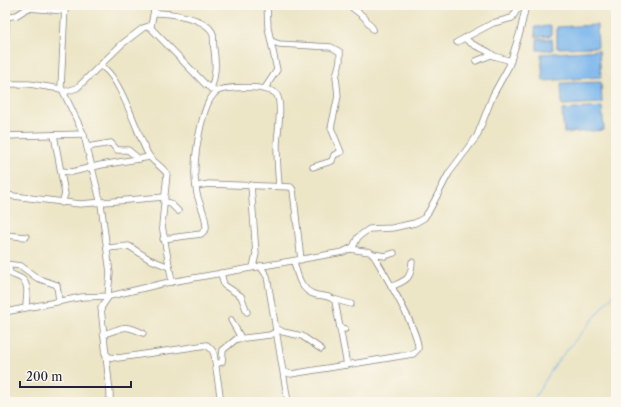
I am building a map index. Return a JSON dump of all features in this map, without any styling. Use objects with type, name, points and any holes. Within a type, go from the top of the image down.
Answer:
[{"type":"main road","points":[[5,42],[6,8]]},
{"type":"street","points":[[155,5],[151,26],[160,39],[213,90],[265,88],[274,91],[279,100],[277,146],[279,186]]},
{"type":"street","points":[[265,88],[277,70],[268,28],[267,5]]},
{"type":"street","points":[[349,5],[364,17],[373,29]]},
{"type":"street","points":[[446,5],[454,5]]},
{"type":"street","points":[[457,42],[491,24],[512,18],[520,5]]},
{"type":"street","points":[[5,312],[26,306],[93,296],[109,296],[172,282],[343,252],[353,247],[361,235],[369,229],[403,226],[415,223],[424,218],[449,173],[474,142],[484,121],[493,96],[511,61],[526,5]]},
{"type":"street","points":[[5,19],[17,15],[28,8],[65,8],[63,90],[87,146],[100,204],[111,280],[109,296],[101,308]]},
{"type":"street","points":[[154,13],[175,14],[190,18],[200,22],[210,29],[213,34],[216,60],[213,90],[201,126],[195,163],[197,194],[206,220],[206,229],[201,234],[163,239]]},
{"type":"street","points":[[5,84],[28,84],[63,90],[77,88],[119,47],[143,28],[151,26]]},
{"type":"street","points":[[465,38],[471,45],[484,48],[494,56],[511,61]]},
{"type":"street","points":[[271,41],[279,44],[332,47],[340,52],[340,61],[336,77],[338,96],[331,128],[341,152],[334,155],[332,160],[313,167]]},
{"type":"street","points":[[476,61],[494,56]]},
{"type":"street","points":[[100,66],[107,70],[115,82],[150,157],[167,174],[164,199],[163,239],[172,282]]},
{"type":"street","points":[[5,136],[83,134]]},
{"type":"street","points":[[54,135],[65,194],[62,203]]},
{"type":"street","points":[[87,146],[111,143],[116,149],[128,150],[139,159]]},
{"type":"street","points":[[61,171],[71,172],[150,157]]},
{"type":"street","points":[[196,186],[209,184],[288,186],[293,189],[301,260]]},
{"type":"street","points":[[251,185],[256,254],[253,267]]},
{"type":"street","points":[[5,195],[62,203],[100,204],[164,199],[178,211]]},
{"type":"street","points":[[5,235],[26,237]]},
{"type":"street","points":[[107,248],[129,246],[148,259],[169,267]]},
{"type":"street","points":[[349,249],[385,256],[394,253]]},
{"type":"street","points":[[284,372],[291,374],[412,354],[418,349],[416,337],[373,254]]},
{"type":"street","points":[[294,261],[300,283],[307,290],[351,304]]},
{"type":"street","points":[[391,287],[412,274],[412,262]]},
{"type":"street","points":[[6,264],[20,266],[37,278],[57,285],[59,301]]},
{"type":"street","points":[[6,264],[12,275],[21,278],[26,284],[26,306]]},
{"type":"street","points":[[260,266],[267,276],[288,402]]},
{"type":"street","points":[[221,273],[224,285],[241,296],[247,312]]},
{"type":"street","points":[[93,296],[101,308],[110,402]]},
{"type":"street","points":[[333,299],[343,329],[346,365]]},
{"type":"street","points":[[216,364],[222,362],[224,350],[241,334],[231,320]]},
{"type":"street","points":[[103,334],[120,327],[128,327],[143,333]]},
{"type":"street","points":[[237,339],[270,335],[276,330]]},
{"type":"street","points":[[276,330],[302,336],[321,349]]},
{"type":"street","points":[[105,353],[109,357],[118,358],[204,345],[212,350],[216,364],[221,402]]},
{"type":"water","points":[[597,25],[598,47],[557,48],[557,27]]},
{"type":"water","points":[[551,26],[551,36],[536,37],[535,27]]},
{"type":"water","points":[[537,39],[552,39],[553,50],[537,50]]},
{"type":"water","points":[[599,50],[601,77],[543,81],[541,54]]},
{"type":"water","points":[[601,82],[602,103],[562,105],[561,83]]},
{"type":"water","points":[[602,107],[604,130],[564,133],[562,110]]},
{"type":"waterway","points":[[532,402],[556,363],[616,292]]}]
